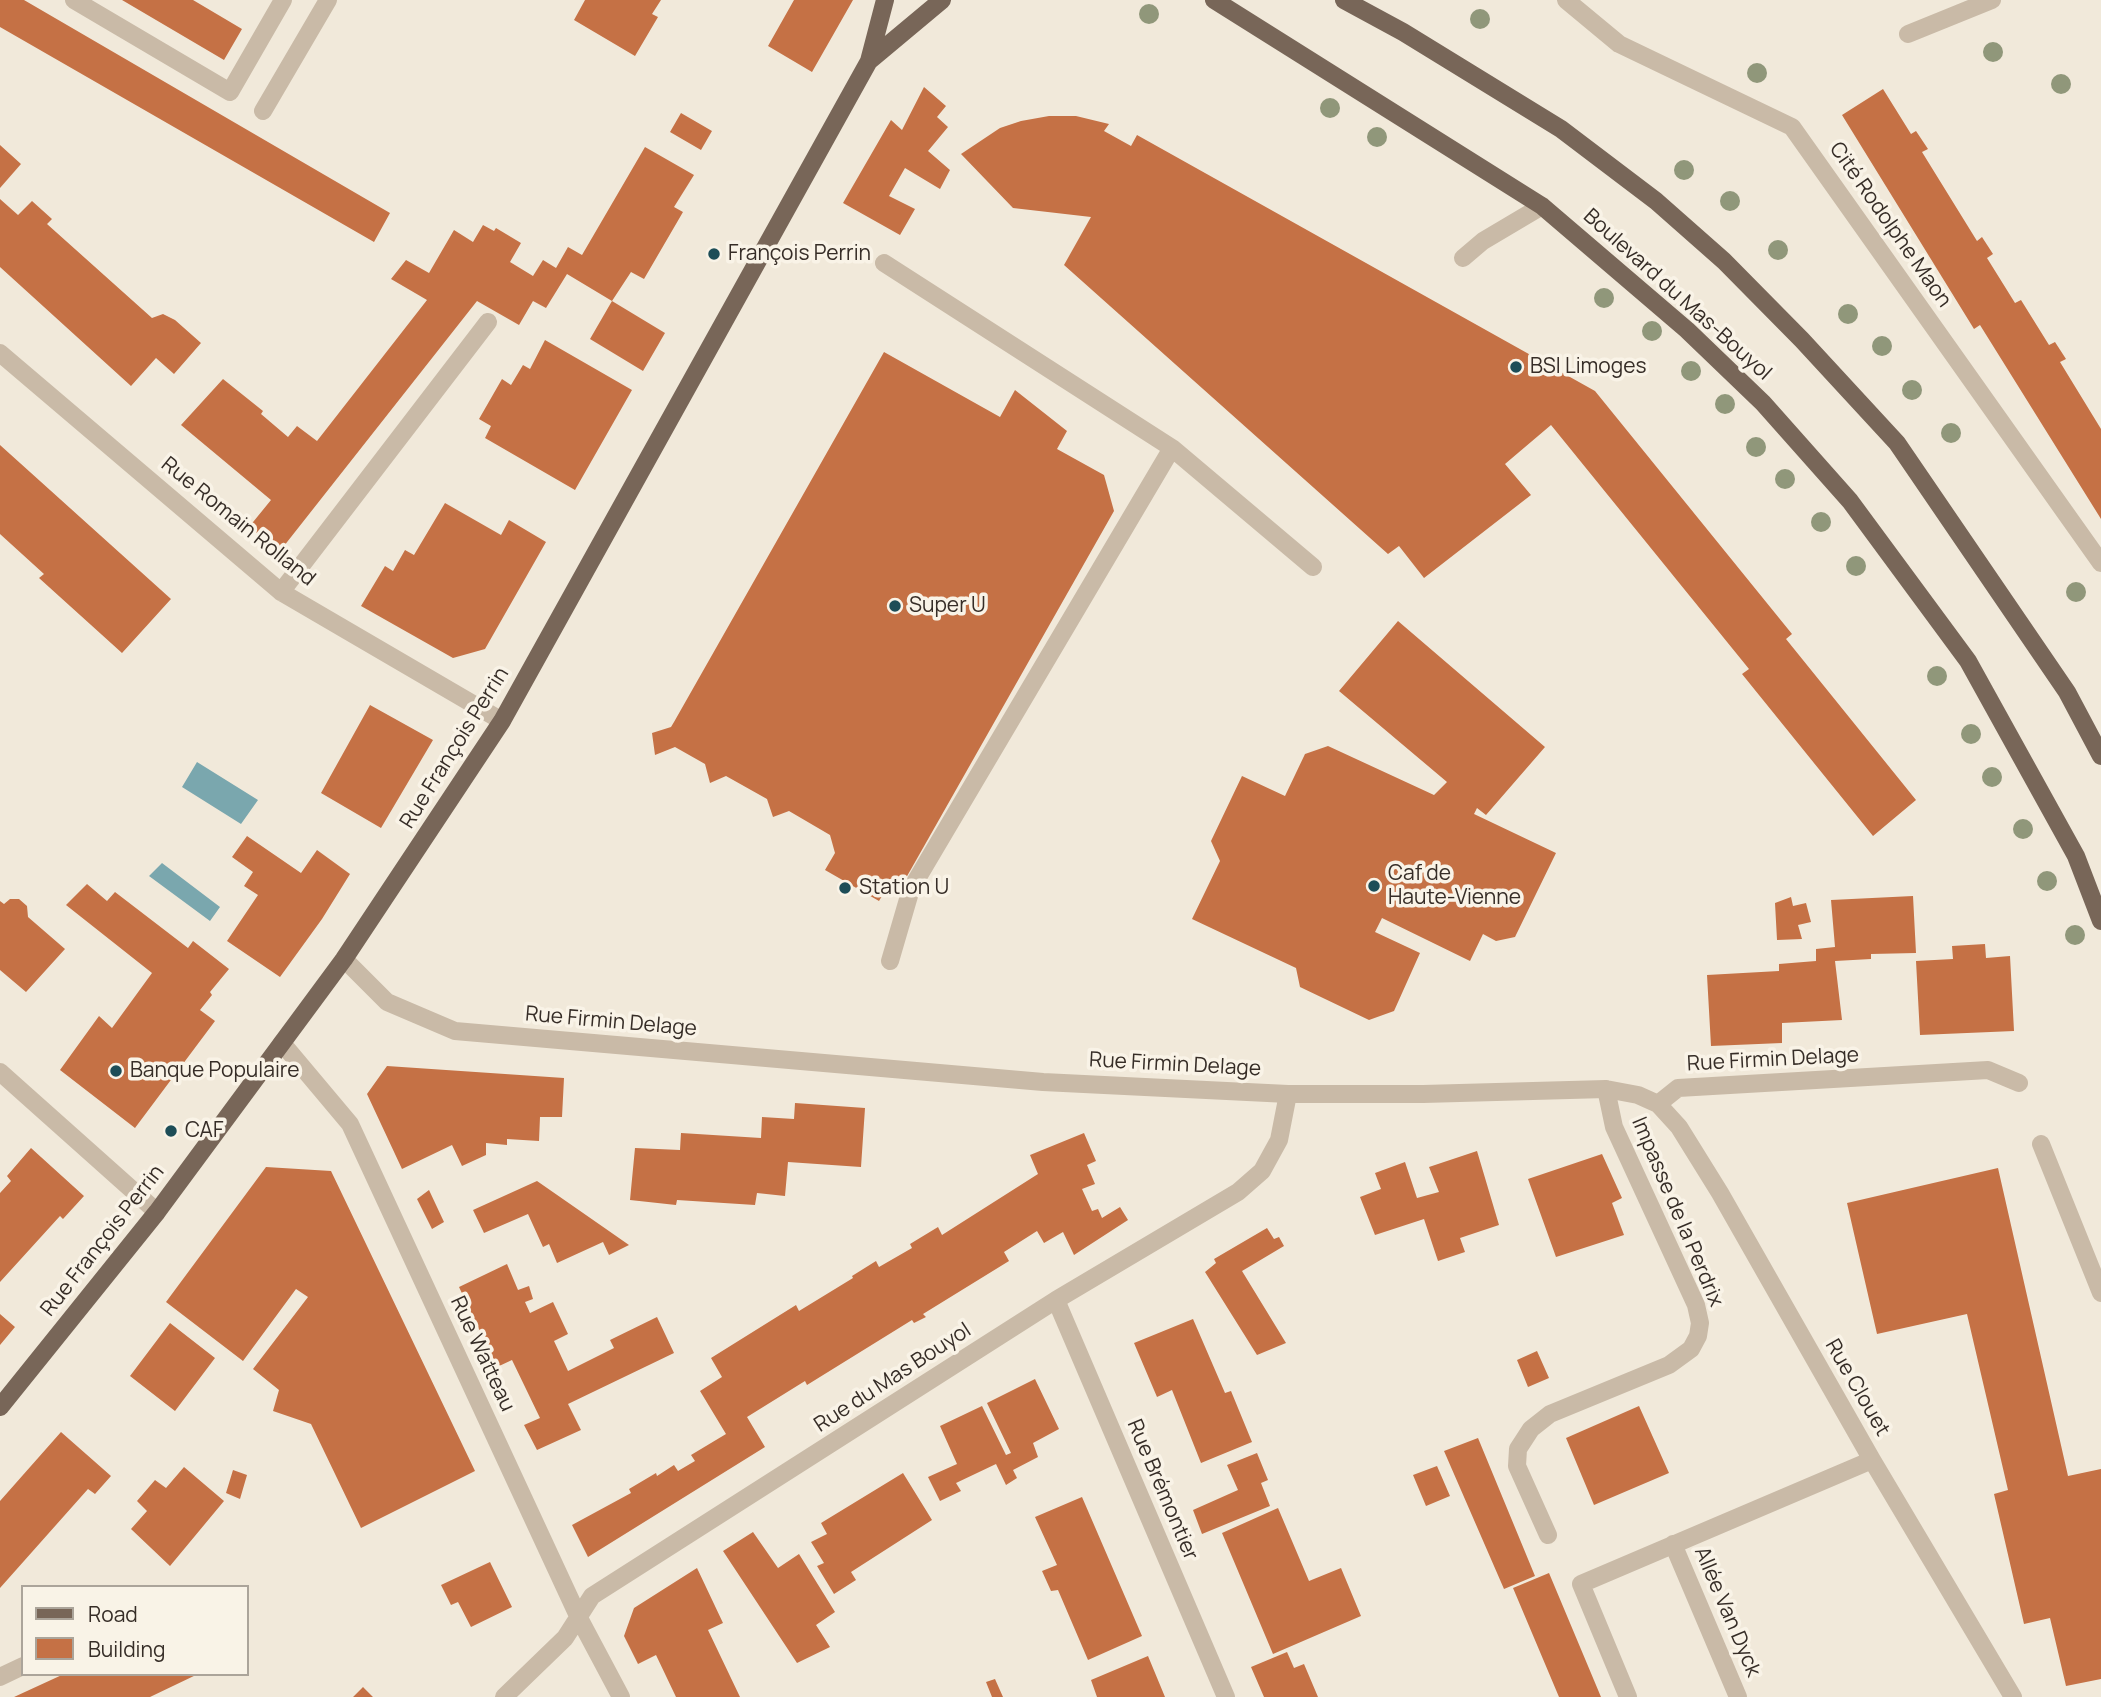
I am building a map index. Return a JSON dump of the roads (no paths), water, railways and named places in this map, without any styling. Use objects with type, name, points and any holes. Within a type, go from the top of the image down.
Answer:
[{"type":"main road","name":"Rue François Perrin","points":[[0,1406],[157,1212],[344,959],[502,721],[869,61],[885,0]]},
{"type":"main road","name":"Rue François Perrin","points":[[869,61],[942,0]]},
{"type":"main road","name":"Boulevard du Mas-Bouyol","points":[[1214,0],[1542,206],[1687,330],[1763,403],[1850,501],[1968,661],[2076,856],[2101,920]]},
{"type":"main road","points":[[1344,0],[1403,32],[1561,129],[1656,201],[1724,261],[1802,340],[1897,443],[2067,692],[2101,756]]},
{"type":"street","points":[[74,0],[230,92],[283,0]]},
{"type":"street","points":[[263,111],[328,0]]},
{"type":"street","name":"Cité Rodolphe Maon","points":[[1566,0],[1619,44],[1792,127],[2101,563]]},
{"type":"street","points":[[1908,34],[1992,0]]},
{"type":"street","points":[[1463,258],[1483,241],[1542,206]]},
{"type":"street","points":[[884,263],[1172,448],[1313,566]]},
{"type":"street","points":[[281,592],[488,322]]},
{"type":"street","name":"Rue Romain Rolland","points":[[0,353],[281,592],[502,721]]},
{"type":"street","points":[[890,961],[911,889],[1172,448]]},
{"type":"street","name":"Rue Firmin Delage","points":[[344,959],[387,1002],[455,1031],[1043,1082],[1289,1094],[1606,1090],[1638,1095],[1658,1104],[1678,1088],[1987,1070],[2019,1083]]},
{"type":"street","name":"Rue Watteau","points":[[282,1043],[350,1124],[579,1618],[621,1697]]},
{"type":"street","points":[[0,1072],[157,1212]]},
{"type":"street","name":"Impasse de la Perdrix","points":[[1548,1535],[1517,1466],[1518,1449],[1531,1429],[1550,1414],[1669,1365],[1691,1349],[1698,1336],[1700,1322],[1696,1306],[1614,1127],[1606,1090]]},
{"type":"street","name":"Rue du Mas Bouyol","points":[[504,1697],[565,1638],[592,1596],[1056,1300],[1238,1192],[1262,1171],[1279,1140],[1289,1094]]},
{"type":"street","name":"Rue Clouet","points":[[1658,1104],[1679,1127],[1720,1193],[1872,1460],[2012,1697]]},
{"type":"street","points":[[2041,1144],[2101,1293]]},
{"type":"street","name":"Rue Brémontier","points":[[1056,1300],[1226,1697]]},
{"type":"street","points":[[1628,1697],[1581,1584],[1872,1460]]},
{"type":"street","name":"Allée Van Dyck","points":[[1673,1544],[1738,1697]]},
{"type":"street","points":[[0,1677],[21,1668]]},
{"type":"water","points":[[197,762],[258,800],[241,824],[182,787]]},
{"type":"water","points":[[162,863],[220,907],[210,921],[149,876]]},
{"type":"place","name":"François Perrin","points":[[714,254]]},
{"type":"place","name":"BSI Limoges","points":[[1516,367]]},
{"type":"place","name":"Super U","points":[[895,606]]},
{"type":"place","name":"Caf de Haute-Vienne","points":[[1374,886]]},
{"type":"place","name":"Station U","points":[[845,888]]},
{"type":"place","name":"Banque Populaire","points":[[116,1071]]},
{"type":"place","name":"CAF","points":[[171,1131]]}]
